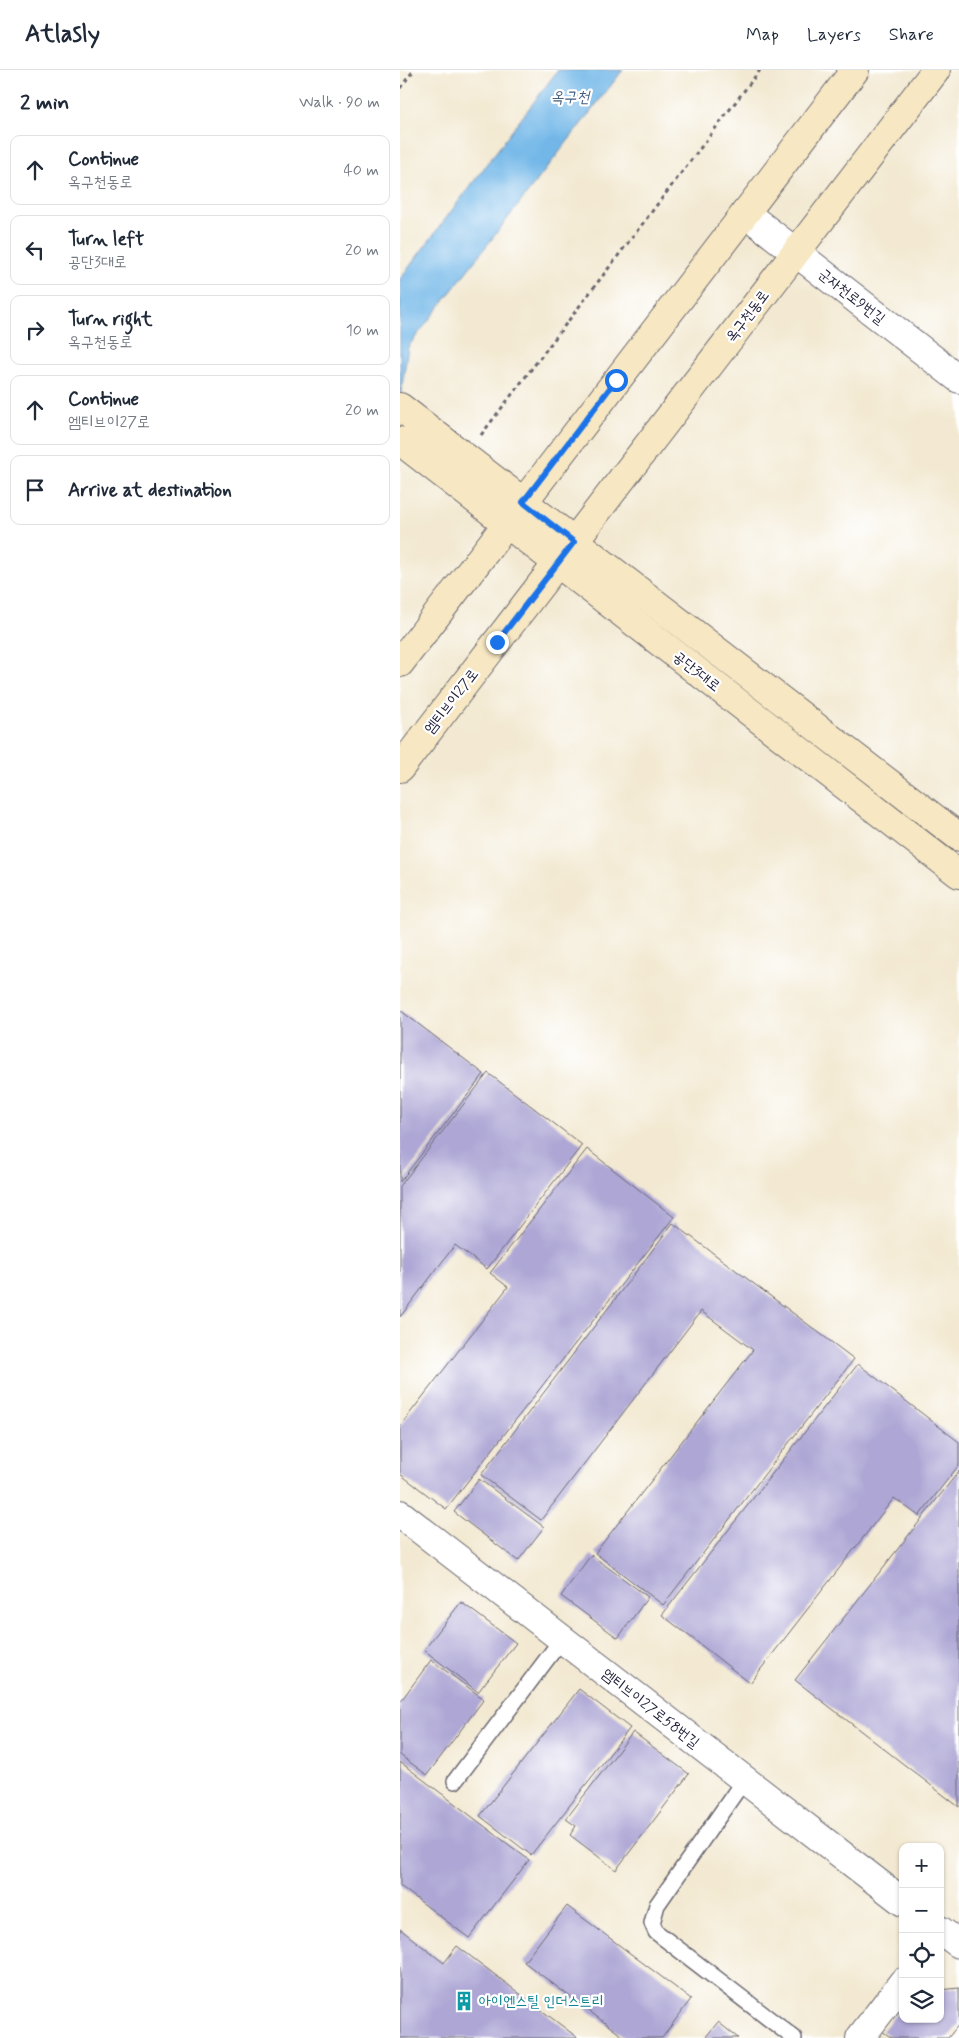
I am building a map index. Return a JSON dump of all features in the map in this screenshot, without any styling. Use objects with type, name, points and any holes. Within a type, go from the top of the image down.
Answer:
[{"type":"main road","points":[[400,663],[855,70]]},
{"type":"main road","name":"옥구천동로","points":[[558,563],[936,70]]},
{"type":"main road","points":[[400,407],[443,457]]},
{"type":"main road","points":[[400,441],[443,457]]},
{"type":"main road","name":"공단3대로","points":[[443,457],[515,513],[558,563],[959,874]]},
{"type":"main road","name":"공단3대로","points":[[515,513],[574,542],[959,837]]},
{"type":"main road","name":"엠티브이27로","points":[[400,768],[558,563]]},
{"type":"street","name":"군자천로9번길","points":[[745,213],[959,379]]},
{"type":"street","name":"엠티브이27로58번길","points":[[400,1514],[899,1899]]},
{"type":"street","points":[[860,2038],[899,1987]]},
{"type":"lane","points":[[455,1781],[562,1639]]},
{"type":"lane","points":[[744,1780],[657,1905],[652,1923],[656,1932],[794,2038]]},
{"type":"path","points":[[400,88],[414,70]]},
{"type":"path","points":[[482,435],[760,70]]},
{"type":"water","name":"옥구천","points":[[558,70],[623,70],[408,347],[400,400],[400,279]]},
{"type":"building","points":[[400,1010],[484,1074],[400,1182]]},
{"type":"building","points":[[488,1073],[582,1145],[487,1269],[455,1245],[400,1317],[400,1186]]},
{"type":"building","points":[[587,1149],[674,1217],[446,1509],[400,1474],[400,1426],[508,1287],[490,1273]]},
{"type":"building","points":[[673,1223],[854,1359],[663,1605],[595,1553],[753,1350],[701,1311],[541,1520],[481,1475]]},
{"type":"building","points":[[858,1364],[959,1442],[959,1465],[919,1516],[894,1498],[750,1683],[662,1615]]},
{"type":"building","points":[[959,1471],[959,1807],[795,1680]]},
{"type":"building","points":[[479,1479],[544,1527],[518,1561],[454,1512]]},
{"type":"building","points":[[591,1555],[648,1597],[618,1638],[561,1596]]},
{"type":"building","points":[[461,1602],[516,1643],[478,1692],[424,1650]]},
{"type":"building","points":[[431,1660],[484,1699],[427,1775],[400,1755],[400,1702]]},
{"type":"building","points":[[579,1689],[630,1728],[531,1855],[480,1816]]},
{"type":"building","points":[[633,1732],[689,1774],[616,1870],[570,1835],[576,1826],[566,1819]]},
{"type":"building","points":[[400,1762],[529,1860],[469,1938],[400,1886]]},
{"type":"building","points":[[567,1906],[691,1999],[662,2038],[625,2038],[524,1962]]},
{"type":"building","name":"아이엔스틸 인더스트리","points":[[400,1929],[444,1963],[457,1946],[578,2038],[400,2038]]},
{"type":"building","points":[[959,1988],[959,2024],[948,2038],[892,2038],[882,2031],[899,2010],[899,2023],[944,2023],[944,1990]]},
{"type":"building","points":[[718,2022],[738,2038],[705,2038]]},
{"type":"place","name":"아이엔스틸 인더스트리","points":[[464,2001]]},
{"type":"route","points":[[497,642],[574,542],[523,502],[616,380]]}]
